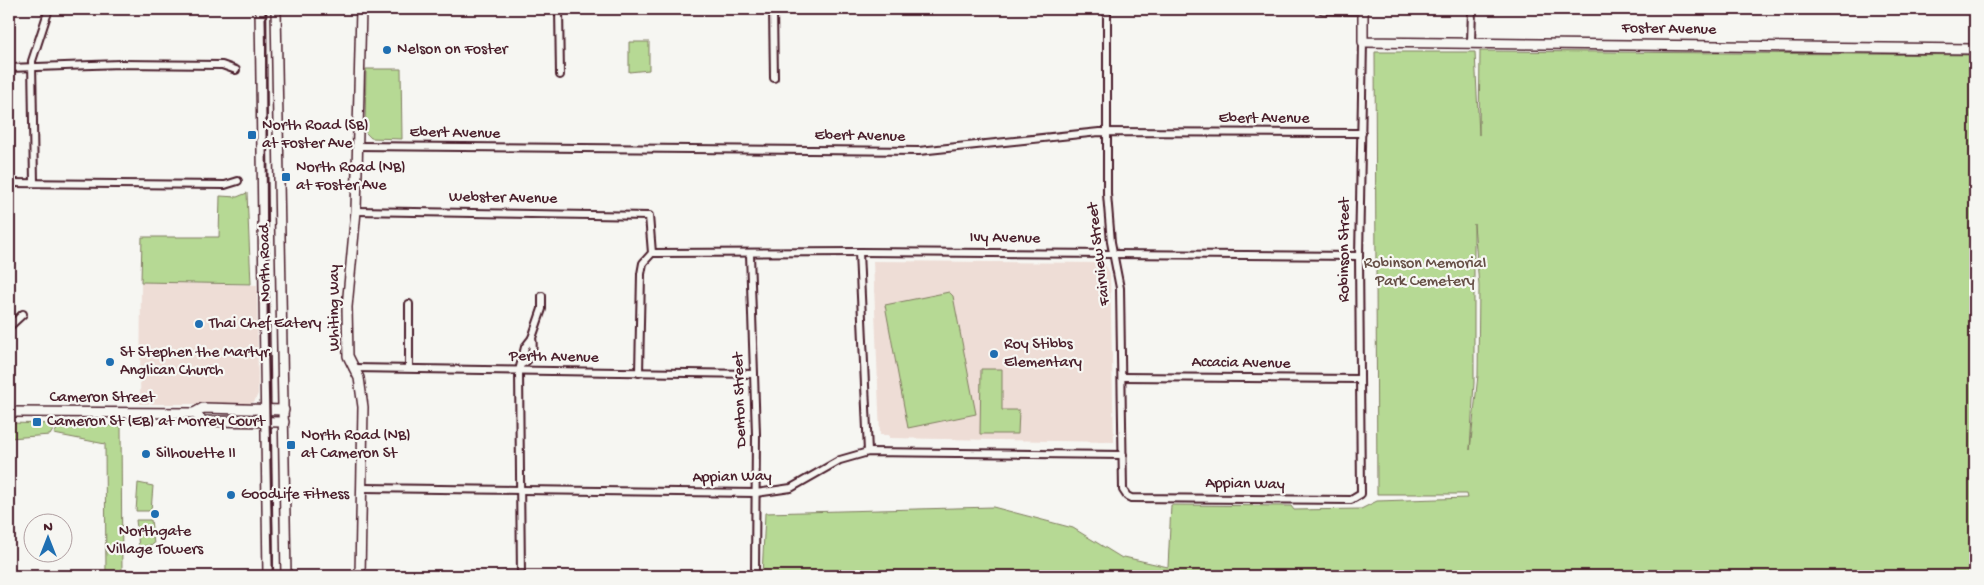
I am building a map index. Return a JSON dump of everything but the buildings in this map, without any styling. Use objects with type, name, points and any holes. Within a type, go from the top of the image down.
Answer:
[{"type":"street","points":[[34,183],[33,56],[49,9]]},
{"type":"street","name":"North Road","points":[[260,9],[268,576]]},
{"type":"street","name":"North Road","points":[[276,9],[286,576]]},
{"type":"street","name":"Whiting Way","points":[[360,576],[363,406],[359,378],[348,356],[348,307],[356,211],[361,9]]},
{"type":"street","points":[[559,9],[560,75]]},
{"type":"street","points":[[773,9],[774,78]]},
{"type":"street","name":"Fairview Street","points":[[1107,9],[1107,206],[1120,288],[1125,495]]},
{"type":"street","points":[[1323,9],[1363,9]]},
{"type":"street","name":"Robinson Street","points":[[1361,491],[1359,256],[1363,9]]},
{"type":"street","points":[[1471,43],[1472,9]]},
{"type":"street","name":"Foster Avenue","points":[[1362,42],[1975,49]]},
{"type":"street","points":[[9,68],[120,64],[222,65],[236,70]]},
{"type":"street","name":"Ebert Avenue","points":[[357,146],[919,151],[1106,132],[1362,134]]},
{"type":"street","points":[[9,183],[225,185],[238,181]]},
{"type":"street","name":"Webster Avenue","points":[[356,211],[649,216],[652,254]]},
{"type":"street","points":[[859,252],[868,452]]},
{"type":"street","name":"Ivy Avenue","points":[[652,254],[859,252],[1359,256]]},
{"type":"street","points":[[640,373],[641,274],[643,263],[652,254]]},
{"type":"street","name":"Denton Street","points":[[750,254],[756,493],[755,576]]},
{"type":"street","points":[[521,576],[519,372],[522,364],[529,360],[531,355],[532,338],[542,309],[542,296]]},
{"type":"street","points":[[409,304],[409,367]]},
{"type":"street","points":[[9,327],[23,314]]},
{"type":"street","name":"Perth Avenue","points":[[354,368],[409,367],[519,372],[754,374]]},
{"type":"street","name":"Accacia Avenue","points":[[1122,377],[1360,379]]},
{"type":"street","name":"Cameron Street","points":[[9,412],[194,413],[203,408],[284,410]]},
{"type":"street","name":"Cameron Street","points":[[194,413],[203,421],[284,422]]},
{"type":"street","name":"Appian Way","points":[[363,488],[756,493],[791,488],[840,460],[868,452],[1123,456]]},
{"type":"street","name":"Appian Way","points":[[1125,495],[1131,498],[1351,500],[1359,496],[1361,491]]},
{"type":"shaded area","name":"Roy Stibbs Elementary","points":[[873,261],[1104,263],[1110,273],[1114,442],[889,438],[889,435],[880,435]]},
{"type":"shaded area","points":[[141,282],[257,285],[258,394],[254,402],[248,404],[140,404]]},
{"type":"green space","points":[[629,42],[649,42],[649,70],[629,72]]},
{"type":"green space","name":"Robinson Memorial Park Cemetery","points":[[1480,51],[1975,55],[1975,576],[762,576],[765,513],[993,507],[1073,528],[1122,558],[1168,567],[1171,505],[1291,506],[1294,510],[1361,509],[1377,501],[1468,498],[1467,494],[1377,494],[1375,52],[1475,52],[1479,135]],"holes":[[[1474,224],[1479,286],[1478,375],[1470,450],[1474,383]]]},
{"type":"green space","points":[[366,69],[401,69],[402,139],[371,138],[365,132]]},
{"type":"green space","points":[[247,193],[251,284],[141,282],[142,237],[219,237],[220,196],[237,197]]},
{"type":"green space","points":[[949,292],[953,296],[976,414],[908,428],[885,305]]},
{"type":"green space","points":[[981,369],[1002,369],[1002,410],[1019,410],[1018,434],[980,434]]},
{"type":"green space","points":[[9,423],[57,424],[50,435],[10,438]]},
{"type":"green space","points":[[60,424],[121,426],[122,576],[106,576],[105,444],[54,434]]},
{"type":"green space","points":[[138,483],[153,486],[151,511],[136,511]]},
{"type":"green space","points":[[136,520],[151,520],[154,544],[139,547]]},
{"type":"railway","points":[[266,9],[268,334],[273,576]]},
{"type":"place","name":"Nelson on Foster","points":[[387,50]]},
{"type":"place","name":"North Road (SB) at Foster Ave","points":[[252,135]]},
{"type":"place","name":"North Road (NB) at Foster Ave","points":[[286,177]]},
{"type":"place","name":"Thai Chef Eatery","points":[[199,324]]},
{"type":"place","name":"Roy Stibbs Elementary","points":[[994,354]]},
{"type":"place","name":"St Stephen the Martyr Anglican Church","points":[[110,362]]},
{"type":"place","name":"Cameron St (EB) at Morrey Court","points":[[37,422]]},
{"type":"place","name":"North Road (NB) at Cameron St","points":[[291,445]]},
{"type":"place","name":"Silhouette II","points":[[146,454]]},
{"type":"place","name":"GoodLife Fitness","points":[[231,495]]},
{"type":"place","name":"Northgate Village Towers","points":[[155,514]]}]
